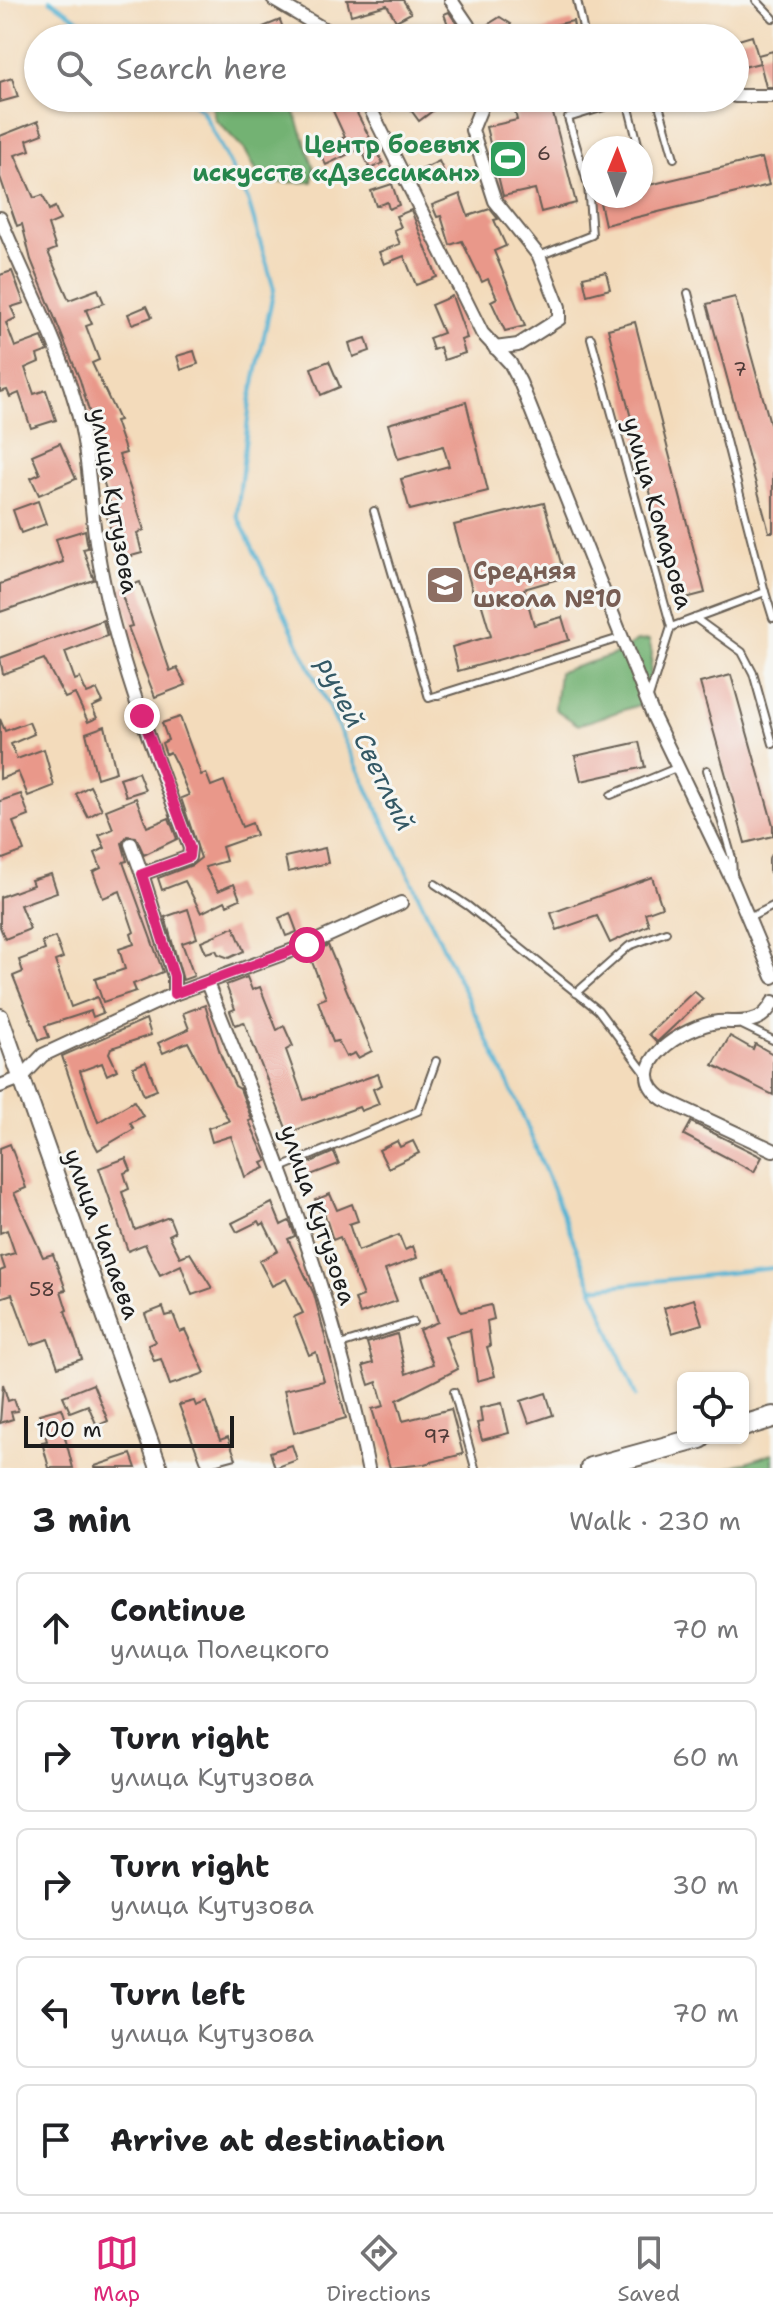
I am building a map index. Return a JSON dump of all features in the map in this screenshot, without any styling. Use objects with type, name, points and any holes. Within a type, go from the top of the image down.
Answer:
[{"type":"main road","points":[[749,1424],[773,1417]]},
{"type":"main road","points":[[591,1468],[678,1444]]},
{"type":"street","points":[[274,0],[315,24]]},
{"type":"street","points":[[451,0],[467,24]]},
{"type":"street","points":[[749,96],[773,96]]},
{"type":"street","points":[[372,112],[482,333],[510,363],[520,382],[676,768],[733,882],[773,977]]},
{"type":"street","points":[[479,112],[472,130],[495,201],[539,256],[559,307],[559,319],[518,345],[495,348]]},
{"type":"street","name":"улица Кутузова","points":[[0,218],[73,397],[87,463],[97,548],[106,589],[142,716],[190,848],[189,857],[142,874]]},
{"type":"street","points":[[131,844],[174,976],[174,994]]},
{"type":"street","points":[[0,1086],[21,1078],[43,1055],[174,994],[307,945],[401,903]]},
{"type":"street","name":"улица Кутузова","points":[[207,983],[281,1168],[340,1345],[368,1468]]},
{"type":"street","points":[[773,1002],[763,1015],[739,1023],[717,1022],[695,1030],[664,1048],[651,1061],[646,1074],[650,1090],[663,1099],[773,1150]]},
{"type":"street","name":"улица Чапаева","points":[[0,1017],[159,1468]]},
{"type":"lane","points":[[577,0],[582,24]]},
{"type":"lane","points":[[756,0],[773,18]]},
{"type":"lane","points":[[539,256],[592,235],[588,185],[568,118],[587,112]]},
{"type":"lane","points":[[630,112],[636,136]]},
{"type":"lane","points":[[661,112],[674,158]]},
{"type":"lane","points":[[688,293],[773,618]]},
{"type":"lane","name":"улица Комарова","points":[[591,338],[671,627],[765,592]]},
{"type":"lane","points":[[374,511],[429,698],[623,637]]},
{"type":"lane","points":[[695,618],[742,652],[753,673],[773,744]]},
{"type":"lane","points":[[648,702],[653,677],[671,627]]},
{"type":"lane","points":[[611,795],[676,768]]},
{"type":"lane","points":[[707,770],[732,858],[733,882]]},
{"type":"lane","points":[[773,859],[773,870]]},
{"type":"lane","points":[[435,884],[468,906],[598,1010],[646,1074]]},
{"type":"lane","points":[[749,918],[773,906]]},
{"type":"lane","points":[[576,993],[629,946],[666,932]]},
{"type":"lane","points":[[739,1023],[773,1040]]},
{"type":"lane","points":[[281,1168],[418,1111],[436,1061]]},
{"type":"lane","points":[[340,1345],[413,1322]]},
{"type":"lane","points":[[454,1392],[475,1468]]},
{"type":"green space","points":[[213,112],[295,112],[314,168],[312,182],[263,183],[245,150],[215,119]]},
{"type":"green space","points":[[649,640],[652,653],[648,702],[578,725],[555,709],[559,672],[616,654],[637,641]]},
{"type":"green space","points":[[773,1453],[773,1468],[728,1468]]},
{"type":"building","points":[[347,0],[403,0],[411,13],[396,21],[387,5],[351,15]]},
{"type":"building","points":[[449,12],[457,24],[448,24],[444,14]]},
{"type":"building","points":[[500,17],[511,24],[489,24]]},
{"type":"building","points":[[752,36],[760,63],[749,66],[749,37]]},
{"type":"building","points":[[773,51],[773,87],[766,87],[758,55]]},
{"type":"building","points":[[12,78],[18,97],[0,102],[0,82]]},
{"type":"building","points":[[333,112],[356,112],[383,163],[370,169],[361,148],[326,165],[318,150],[345,137]]},
{"type":"building","points":[[412,112],[431,112],[419,121]]},
{"type":"building","points":[[515,112],[553,112],[576,203],[541,212],[535,189],[503,196],[486,127],[517,120]]},
{"type":"building","points":[[38,121],[43,134],[27,140],[30,150],[15,155],[34,198],[43,195],[49,210],[55,207],[60,220],[48,225],[56,249],[48,252],[69,300],[98,289],[104,303],[86,310],[92,324],[86,326],[99,360],[92,363],[119,420],[115,421],[126,453],[119,455],[144,530],[137,533],[142,553],[120,559],[105,511],[112,508],[98,465],[104,463],[80,380],[31,260],[22,224],[17,226],[0,177],[0,136]]},
{"type":"building","points":[[762,158],[769,185],[605,225],[601,208],[653,208],[653,184]]},
{"type":"building","points":[[439,161],[444,172],[428,179],[423,169]]},
{"type":"building","points":[[392,184],[399,205],[389,209],[387,202],[376,206],[371,191]]},
{"type":"building","points":[[460,194],[468,216],[490,209],[498,219],[494,220],[506,246],[494,251],[525,326],[505,331],[491,301],[497,298],[488,279],[482,282],[462,241],[450,245],[441,216],[437,217],[432,205]]},
{"type":"building","points":[[411,210],[437,277],[416,285],[404,256],[384,264],[379,252],[400,244],[394,230],[401,227],[396,216]]},
{"type":"building","points":[[12,271],[24,303],[11,307],[16,318],[6,323],[15,347],[42,337],[48,351],[37,355],[39,362],[25,368],[34,394],[46,390],[56,420],[31,428],[19,393],[10,397],[7,390],[0,392],[0,275]]},
{"type":"building","points":[[606,272],[610,289],[587,295],[583,277]]},
{"type":"building","points":[[452,296],[467,338],[461,340],[465,353],[444,360],[440,347],[433,350],[429,338],[443,333],[431,305]]},
{"type":"building","points":[[735,297],[773,434],[773,532],[769,532],[707,304]]},
{"type":"building","points":[[147,306],[152,317],[132,324],[128,314]]},
{"type":"building","points":[[635,322],[705,593],[678,600],[608,329]]},
{"type":"building","points":[[366,338],[370,351],[353,357],[349,343]]},
{"type":"building","points":[[194,351],[198,364],[181,370],[177,356]]},
{"type":"building","points":[[329,361],[340,387],[321,395],[311,368]]},
{"type":"building","points":[[466,402],[488,491],[410,510],[401,479],[449,466],[443,446],[398,459],[388,424]]},
{"type":"building","points":[[60,443],[76,479],[39,495],[31,478],[40,474],[32,455]]},
{"type":"building","points":[[38,501],[46,524],[21,533],[13,510]]},
{"type":"building","points":[[544,503],[565,577],[524,589],[534,625],[562,617],[569,640],[458,671],[452,647],[491,636],[480,599],[475,600],[454,525]]},
{"type":"building","points":[[85,530],[88,548],[83,549],[94,580],[0,612],[0,584],[63,562],[56,539]]},
{"type":"building","points":[[140,582],[170,671],[177,668],[186,685],[155,697],[128,627],[132,626],[120,589]]},
{"type":"building","points":[[103,620],[107,636],[65,652],[75,680],[80,678],[87,694],[97,690],[103,702],[92,707],[97,718],[88,722],[75,694],[65,698],[44,659],[3,674],[0,658]]},
{"type":"building","points":[[731,675],[773,825],[773,836],[745,843],[700,683]]},
{"type":"building","points":[[180,717],[201,775],[206,773],[211,786],[224,781],[242,827],[252,823],[256,835],[222,847],[226,861],[205,867],[218,891],[234,884],[240,899],[227,905],[225,901],[201,913],[185,881],[162,890],[158,878],[192,865],[201,858],[181,798],[189,795],[170,752],[166,754],[162,743],[168,740],[162,723]]},
{"type":"building","points":[[0,719],[5,731],[29,722],[34,734],[11,744],[17,759],[44,749],[54,786],[28,796],[18,772],[0,779]]},
{"type":"building","points":[[105,726],[116,772],[97,778],[86,733]]},
{"type":"building","points":[[639,742],[645,767],[581,781],[575,756]]},
{"type":"building","points":[[138,772],[145,790],[126,796],[120,778]]},
{"type":"building","points":[[90,786],[102,809],[88,817],[76,794]]},
{"type":"building","points":[[21,794],[29,816],[13,822],[24,851],[0,860],[0,801]]},
{"type":"building","points":[[136,798],[147,827],[169,818],[177,839],[144,855],[136,837],[127,836],[122,843],[127,861],[123,862],[163,972],[133,984],[136,991],[103,1002],[95,979],[125,969],[119,949],[134,944],[131,934],[134,932],[120,891],[103,898],[93,872],[101,868],[95,853],[105,848],[99,835],[113,829],[106,810]]},
{"type":"building","points":[[325,848],[328,863],[288,872],[285,857]]},
{"type":"building","points":[[51,874],[57,892],[20,905],[30,929],[5,939],[0,927],[0,897],[33,885],[31,880]]},
{"type":"building","points":[[652,877],[662,907],[645,913],[649,925],[610,943],[597,916],[557,930],[551,913]]},
{"type":"building","points":[[188,909],[197,938],[182,943],[194,976],[183,980],[165,917]]},
{"type":"building","points":[[290,913],[297,932],[286,936],[279,918]]},
{"type":"building","points":[[234,927],[244,951],[229,958],[216,950],[206,953],[201,941]]},
{"type":"building","points":[[55,937],[63,958],[55,961],[71,1007],[97,997],[103,1013],[93,1017],[91,1011],[45,1026],[49,1037],[39,1040],[13,976],[23,972],[19,960],[45,950],[42,942]]},
{"type":"building","points":[[328,945],[372,1051],[358,1058],[355,1053],[346,1057],[338,1041],[333,1042],[318,1001],[326,998],[309,954]]},
{"type":"building","points":[[247,977],[252,990],[260,987],[277,1030],[284,1026],[293,1046],[286,1050],[304,1100],[378,1074],[382,1085],[373,1089],[379,1104],[361,1111],[359,1107],[288,1133],[244,1022],[235,1025],[230,1011],[235,1009],[226,985]]},
{"type":"building","points":[[694,991],[703,999],[657,1042],[649,1034]]},
{"type":"building","points":[[205,1005],[221,1056],[235,1086],[240,1089],[252,1120],[249,1121],[267,1161],[262,1163],[265,1168],[245,1177],[231,1136],[212,1142],[208,1128],[229,1121],[188,1042],[163,1053],[158,1043],[189,1029],[183,1013]]},
{"type":"building","points":[[146,1019],[151,1035],[111,1048],[109,1053],[117,1070],[107,1075],[102,1063],[80,1071],[98,1122],[134,1101],[143,1116],[130,1123],[134,1129],[98,1150],[87,1130],[62,1056]]},
{"type":"building","points":[[730,1036],[753,1049],[755,1044],[773,1054],[773,1095],[713,1065]]},
{"type":"building","points":[[146,1062],[157,1090],[144,1095],[133,1067]]},
{"type":"building","points":[[691,1122],[762,1157],[754,1172],[684,1135]]},
{"type":"building","points":[[397,1141],[400,1147],[413,1141],[419,1153],[388,1168],[379,1150]]},
{"type":"building","points":[[10,1144],[26,1188],[14,1193],[43,1257],[53,1254],[66,1290],[61,1291],[65,1311],[82,1359],[58,1367],[48,1339],[31,1345],[12,1294],[0,1298],[0,1271],[5,1269],[1,1257],[15,1253],[7,1230],[0,1233],[0,1148]]},
{"type":"building","points":[[334,1152],[339,1164],[308,1176],[304,1165]]},
{"type":"building","points":[[126,1158],[131,1170],[124,1173],[129,1189],[122,1192],[135,1230],[169,1217],[175,1232],[169,1235],[180,1257],[190,1253],[212,1288],[192,1295],[181,1265],[160,1275],[145,1244],[128,1251],[99,1168]]},
{"type":"building","points":[[330,1194],[337,1210],[352,1204],[358,1221],[349,1224],[358,1251],[399,1235],[405,1250],[413,1246],[417,1258],[385,1270],[397,1301],[360,1314],[355,1299],[363,1296],[340,1237],[333,1240],[324,1212],[321,1214],[315,1200]]},
{"type":"building","points":[[272,1203],[281,1225],[289,1221],[295,1236],[288,1239],[314,1294],[346,1418],[294,1433],[284,1390],[324,1381],[316,1352],[309,1355],[294,1317],[303,1313],[286,1279],[272,1286],[259,1261],[278,1251],[264,1223],[261,1225],[259,1221],[237,1232],[232,1223]]},
{"type":"building","points":[[445,1268],[461,1312],[491,1305],[494,1319],[487,1321],[490,1346],[487,1347],[495,1376],[477,1381],[470,1330],[445,1336],[458,1369],[397,1400],[403,1421],[451,1409],[463,1454],[424,1464],[390,1468],[372,1409],[384,1406],[377,1382],[369,1385],[363,1366],[373,1363],[367,1343],[397,1334],[406,1374],[433,1364],[419,1330],[438,1322],[422,1276]]},
{"type":"building","points":[[694,1299],[702,1324],[672,1333],[664,1308]]},
{"type":"building","points":[[163,1307],[166,1316],[173,1314],[180,1332],[185,1330],[205,1373],[170,1385],[161,1359],[154,1361],[148,1345],[155,1342],[145,1314]]},
{"type":"building","points":[[3,1384],[8,1401],[14,1399],[18,1411],[11,1412],[13,1419],[0,1423]]},
{"type":"building","points":[[93,1384],[108,1421],[97,1426],[88,1405],[70,1412],[63,1396]]},
{"type":"building","points":[[546,1393],[553,1415],[529,1423],[521,1401]]},
{"type":"building","points":[[194,1401],[196,1406],[206,1402],[220,1440],[228,1437],[236,1459],[203,1468],[179,1405]]},
{"type":"building","points":[[502,1403],[509,1433],[482,1440],[477,1423],[482,1422],[480,1408]]},
{"type":"building","points":[[62,1408],[66,1420],[61,1422],[73,1468],[49,1468],[42,1442],[47,1441],[39,1414]]},
{"type":"building","points":[[292,1445],[297,1460],[275,1468],[270,1452]]},
{"type":"building","points":[[131,1454],[136,1468],[95,1468],[95,1466]]},
{"type":"waterway","name":"ручей Светлый","points":[[50,0],[85,24]]},
{"type":"waterway","name":"ручей Светлый","points":[[203,112],[248,200],[274,289],[250,402],[237,515],[519,1106],[636,1396]]},
{"type":"waterway","points":[[592,1288],[773,1268]]},
{"type":"place","name":"Центр боевых искусств «Дзессикан»","points":[[508,159]]},
{"type":"place","name":"Средняя школа №10","points":[[445,585]]},
{"type":"route","points":[[142,716],[190,848],[189,857],[142,874],[174,976],[174,994],[307,945]]}]
